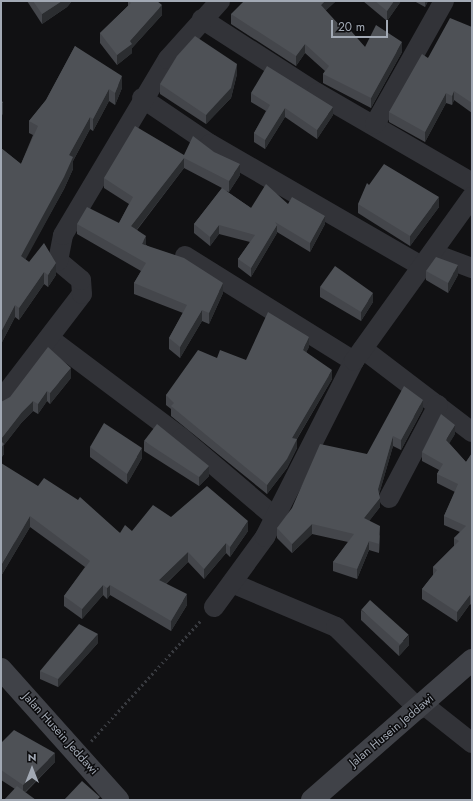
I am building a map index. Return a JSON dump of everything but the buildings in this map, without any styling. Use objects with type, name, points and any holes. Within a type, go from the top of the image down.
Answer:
[{"type":"street","points":[[1,400],[49,338],[83,288],[81,280],[58,261],[58,248],[142,98],[202,19],[220,1]]},
{"type":"street","points":[[375,124],[444,1]]},
{"type":"street","points":[[202,19],[317,93],[375,124],[472,183]]},
{"type":"street","points":[[142,98],[210,144],[427,260],[472,268]]},
{"type":"street","points":[[214,607],[251,560],[276,518],[332,398],[358,355],[472,197]]},
{"type":"street","points":[[185,256],[358,355],[438,406],[472,432]]},
{"type":"street","points":[[49,338],[182,438],[276,518]]},
{"type":"street","points":[[389,498],[438,406]]},
{"type":"street","points":[[232,583],[336,627],[421,707],[472,743]]},
{"type":"street","name":"Jalan Husein Jeddawi","points":[[312,800],[421,707],[472,660]]},
{"type":"street","name":"Jalan Husein Jeddawi","points":[[1,669],[79,754],[118,800]]},
{"type":"path","points":[[79,754],[214,607]]}]
